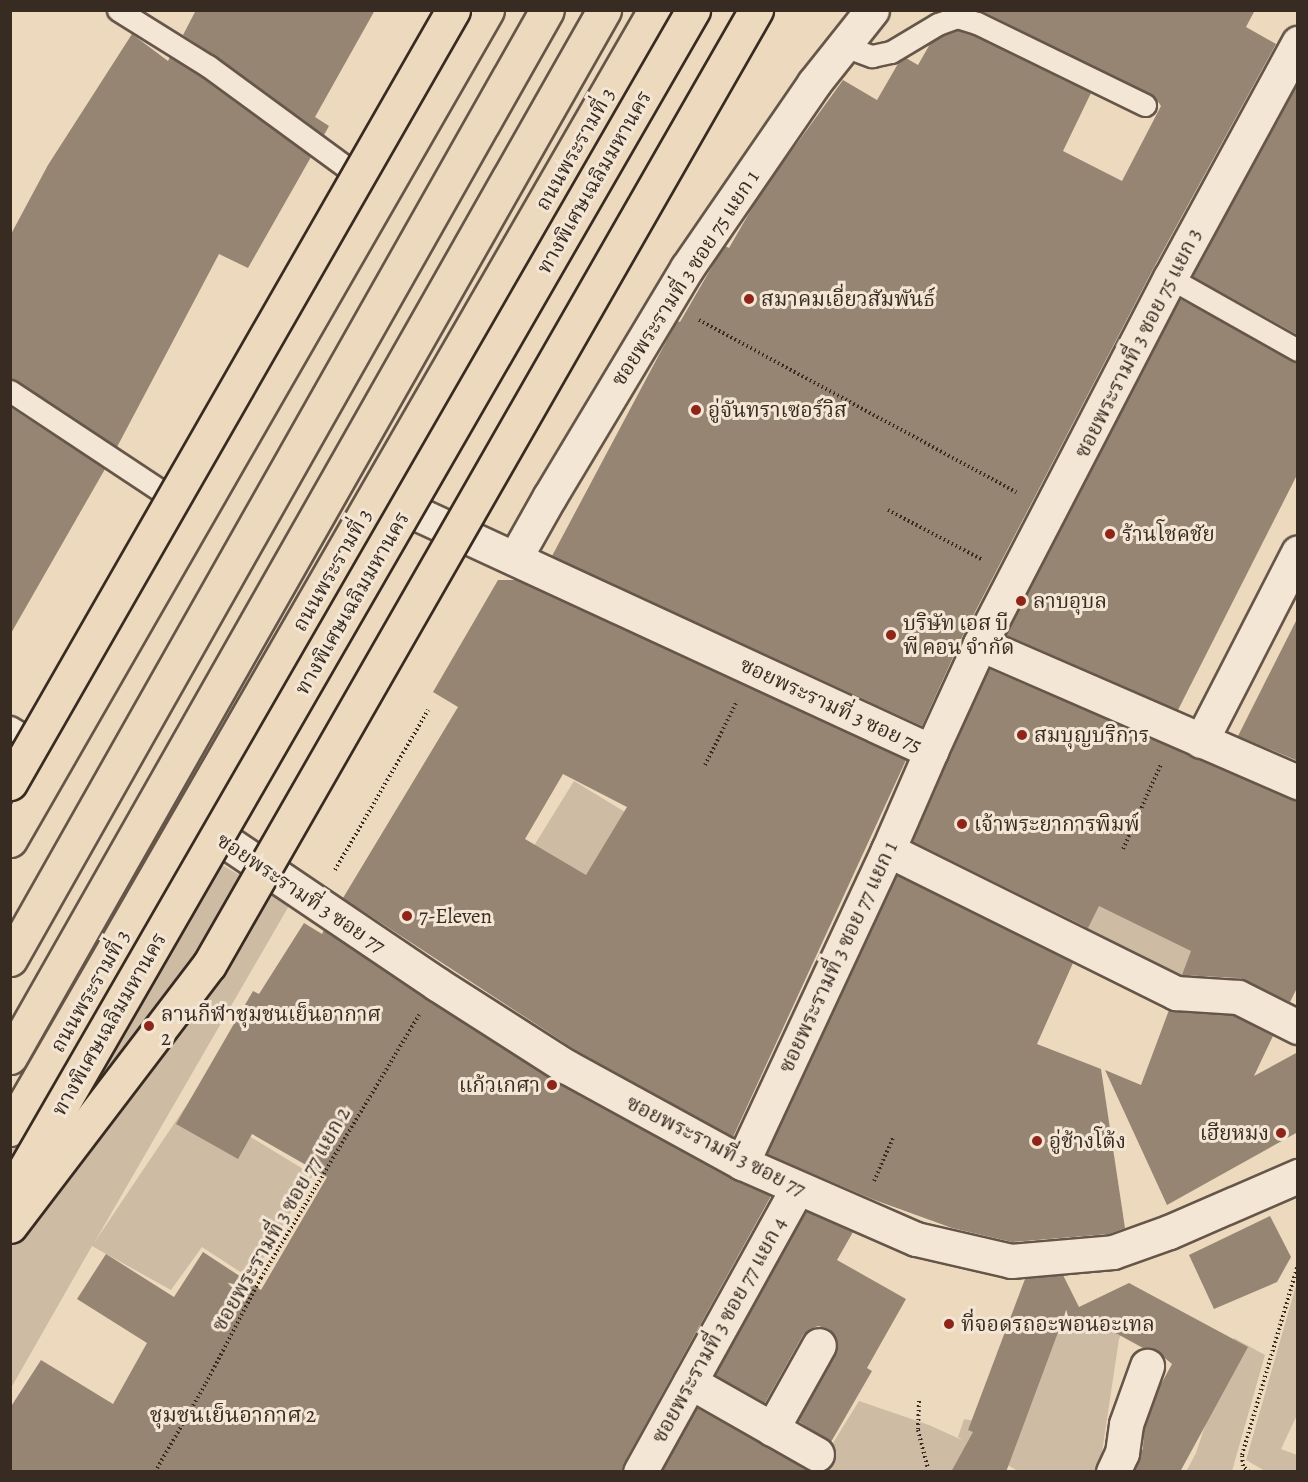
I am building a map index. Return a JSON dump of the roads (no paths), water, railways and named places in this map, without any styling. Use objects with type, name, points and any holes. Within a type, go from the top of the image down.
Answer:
[{"type":"main road","points":[[10,783],[453,10]]},
{"type":"main road","points":[[10,840],[384,194],[487,10]]},
{"type":"main road","points":[[10,958],[547,10]]},
{"type":"main road","name":"ถนนพระรามที่ 3","points":[[10,1057],[604,10]]},
{"type":"main road","name":"ถนนพระรามที่ 3","points":[[10,1130],[655,10]]},
{"type":"main road","name":"ทางพิเศษเฉลิมมหานคร","points":[[10,1195],[693,10]]},
{"type":"main road","points":[[10,1226],[209,965],[756,10]]},
{"type":"street","name":"ซอยพระรามที่ 3 ซอย 75 แยก 1","points":[[515,558],[666,302],[814,83],[872,10]]},
{"type":"street","name":"ซอยพระรามที่ 3 ซอย 75 แยก 3","points":[[980,644],[1170,278],[1298,43]]},
{"type":"street","name":"ซอยพระรามที่ 3 ซอย 75","points":[[376,494],[931,750],[980,644]]},
{"type":"street","points":[[1189,735],[1298,552]]},
{"type":"street","points":[[980,644],[1298,782]]},
{"type":"street","name":"ซอยพระรามที่ 3 ซอย 77 แยก 1","points":[[742,1163],[888,850],[931,750]]},
{"type":"street","name":"ซอยพระรามที่ 3 ซอย 77","points":[[190,818],[437,984],[567,1067],[742,1163],[797,1189],[916,1239],[1011,1261],[1113,1252],[1169,1232],[1298,1176]]},
{"type":"street","points":[[888,850],[1176,993],[1238,997],[1298,1027]]},
{"type":"street","name":"ซอยพระรามที่ 3 ซอย 77 แยก 4","points":[[640,1472],[797,1189]]},
{"type":"street","points":[[772,1429],[819,1345]]},
{"type":"street","points":[[1113,1472],[1122,1453],[1126,1424],[1147,1366]]},
{"type":"street","points":[[690,1382],[817,1454]]},
{"type":"lane","points":[[118,10],[208,66],[384,194]]},
{"type":"lane","points":[[844,46],[872,57],[891,52],[938,24],[957,17],[977,23],[1145,105]]},
{"type":"lane","points":[[1170,278],[1298,350]]},
{"type":"lane","points":[[10,391],[197,515]]},
{"type":"lane","points":[[10,727],[59,756]]},
{"type":"place","name":"สมาคมเอี่ยวสัมพันธ์","points":[[749,299]]},
{"type":"place","name":"อู่จันทราเซอร์วิส","points":[[696,410]]},
{"type":"place","name":"ร้านโชคชัย","points":[[1110,534]]},
{"type":"place","name":"ลาบอุบล","points":[[1021,601]]},
{"type":"place","name":"บริษัท เอส บี พี คอน จำกัด","points":[[891,635]]},
{"type":"place","name":"สมบุญบริการ","points":[[1022,735]]},
{"type":"place","name":"เจ้าพระยาการพิมพ์","points":[[962,824]]},
{"type":"place","name":"7-Eleven","points":[[407,916]]},
{"type":"place","name":"ลานกีฬาชุมชนเย็นอากาศ 2","points":[[149,1026]]},
{"type":"place","name":"แก้วเกศา","points":[[552,1085]]},
{"type":"place","name":"เฮียหมง","points":[[1281,1133]]},
{"type":"place","name":"อู่ช้างโต้ง","points":[[1037,1141]]},
{"type":"place","name":"ที่จอดรถอะพอนอะเทล","points":[[949,1324]]},
{"type":"district","name":"ชุมชนเย็นอากาศ 2","points":[[233,1416]]}]
